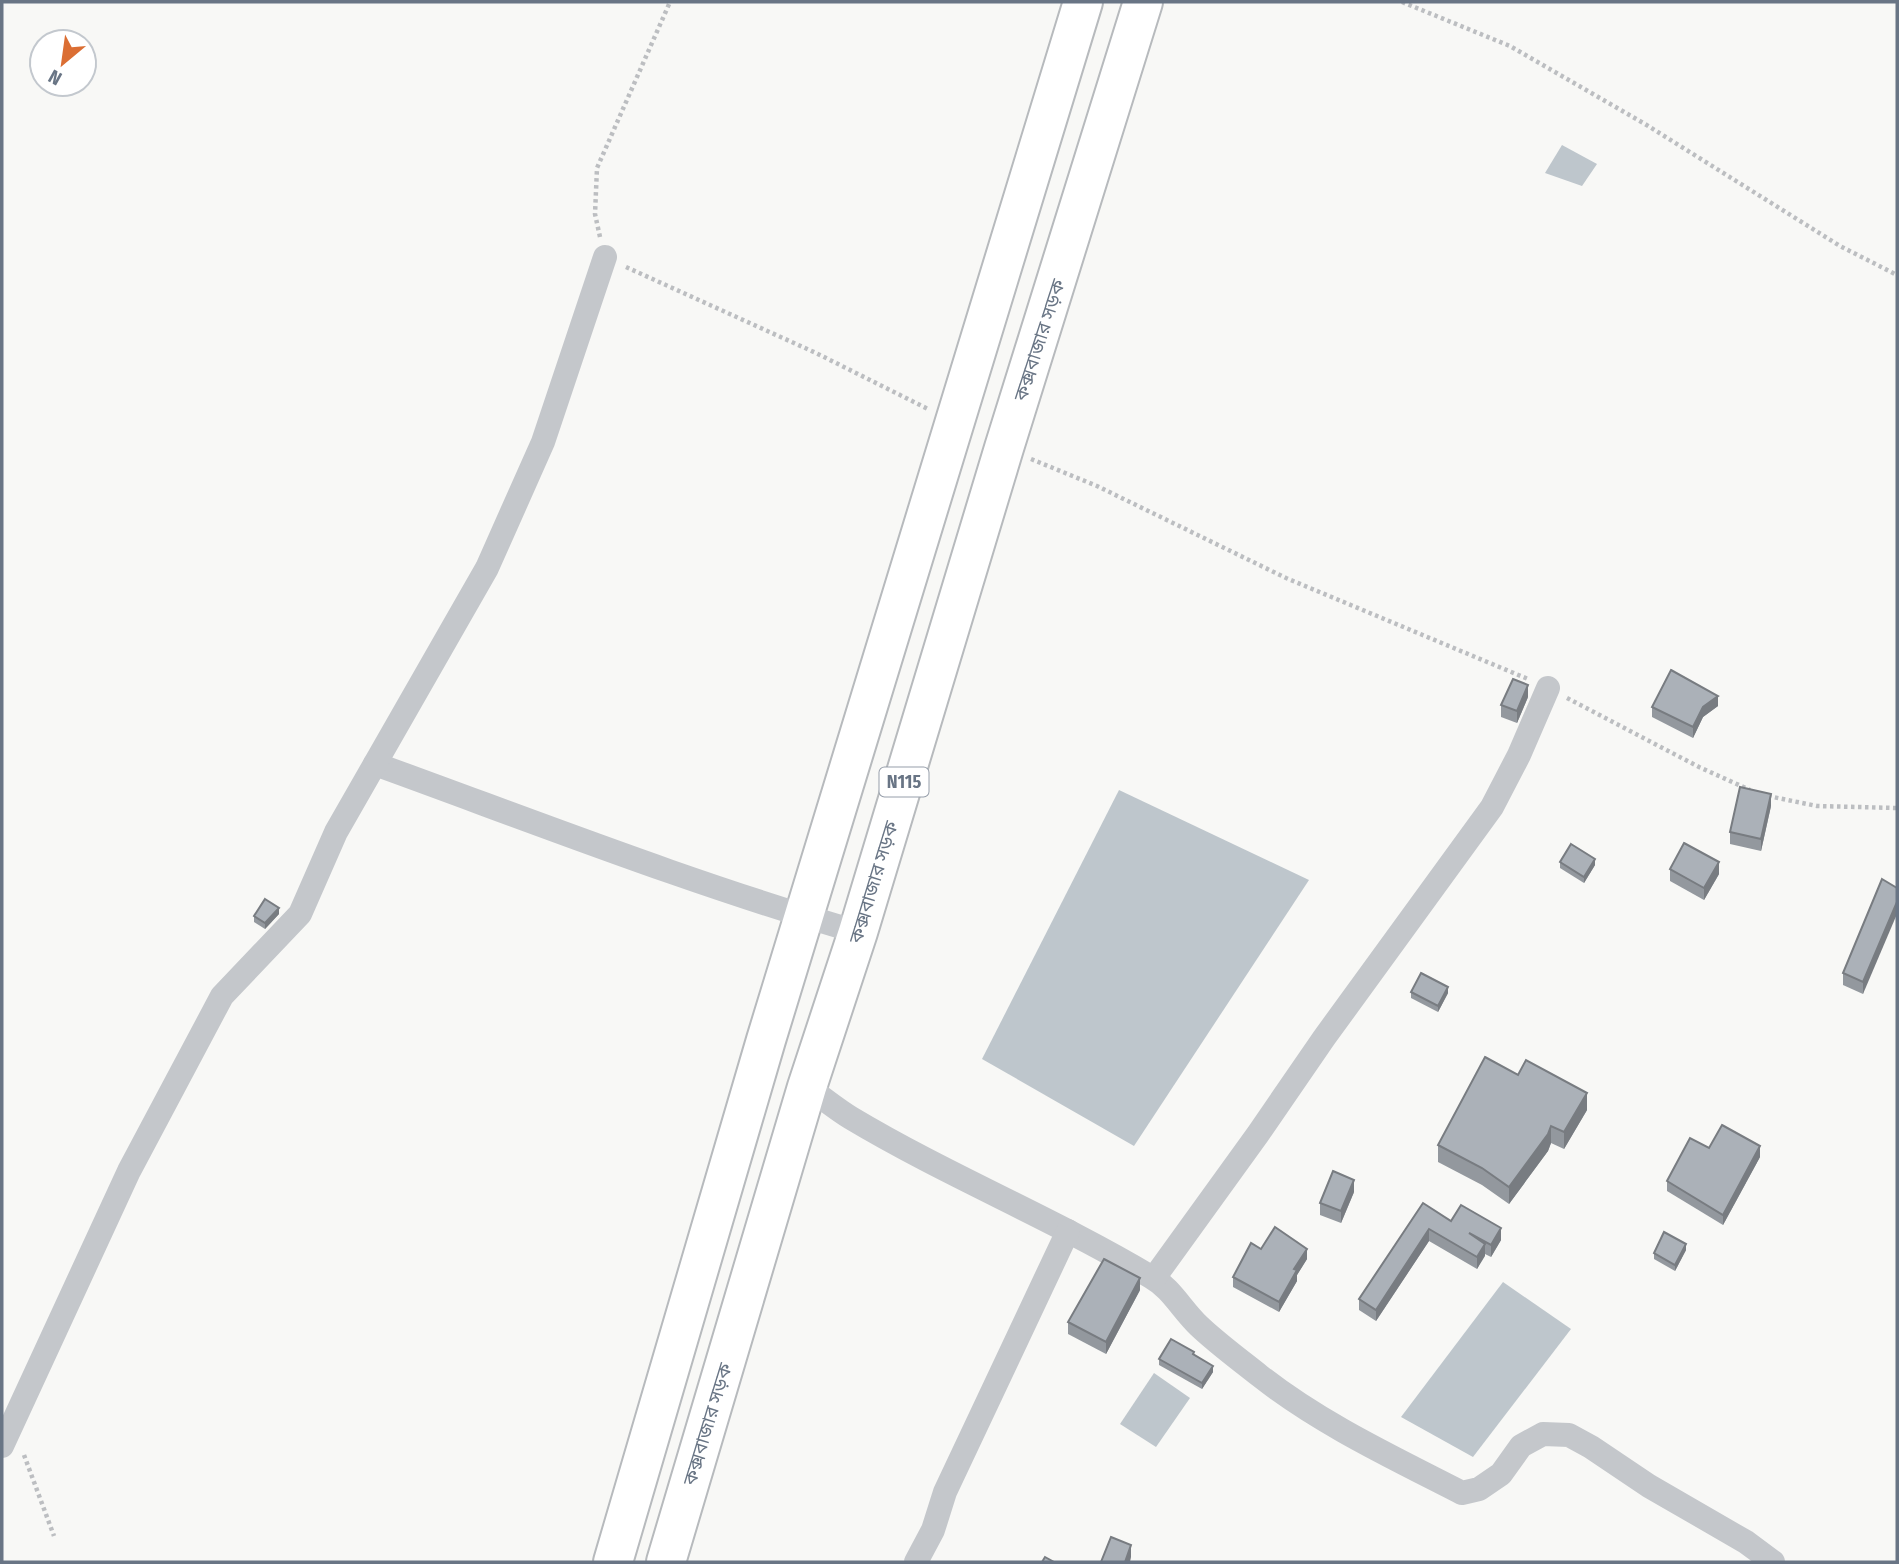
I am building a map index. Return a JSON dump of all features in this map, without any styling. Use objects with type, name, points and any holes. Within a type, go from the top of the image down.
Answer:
[{"type":"highway","name":"N115","points":[[613,1562],[804,917],[1083,2]]},
{"type":"highway","name":"কক্সবাজার সড়ক","points":[[666,1562],[807,1087],[858,932],[1004,448],[1143,2]]},
{"type":"street","points":[[2,1446],[129,1171],[222,996],[300,914],[336,832],[487,568],[543,442],[605,257]]},
{"type":"street","points":[[1154,1279],[1492,807],[1519,755],[1548,688]]},
{"type":"street","points":[[375,764],[804,917],[858,932]]},
{"type":"street","points":[[807,1087],[849,1116],[905,1148],[1068,1231],[1154,1279],[1169,1291],[1199,1326],[1262,1378],[1311,1411],[1385,1454],[1462,1493],[1479,1489],[1501,1474],[1521,1446],[1543,1434],[1569,1435],[1649,1486],[1746,1542],[1773,1562]]},
{"type":"street","points":[[916,1562],[933,1530],[956,1468],[1068,1231]]},
{"type":"path","points":[[670,2],[597,169],[595,214],[605,257],[816,353],[956,422]]},
{"type":"path","points":[[1402,2],[1510,46],[1645,124],[1840,246],[1897,275]]},
{"type":"path","points":[[1004,448],[1097,486],[1286,578],[1548,688],[1699,767],[1759,794],[1817,806],[1897,808]]},
{"type":"path","points":[[13,1423],[54,1536]]},
{"type":"shaded area","points":[[1562,145],[1597,164],[1582,186],[1545,173]]},
{"type":"shaded area","points":[[1119,790],[1309,880],[1134,1146],[982,1059]]},
{"type":"shaded area","points":[[1503,1282],[1571,1329],[1473,1457],[1401,1417]]},
{"type":"shaded area","points":[[1154,1373],[1190,1398],[1156,1447],[1120,1424]]},
{"type":"building","points":[[1671,670],[1718,696],[1703,707],[1693,727],[1652,707]]},
{"type":"building","points":[[1513,679],[1528,685],[1517,711],[1501,705]]},
{"type":"building","points":[[1740,787],[1771,794],[1761,839],[1730,832]]},
{"type":"building","points":[[1684,843],[1719,862],[1704,888],[1670,869]]},
{"type":"building","points":[[1571,844],[1595,859],[1584,877],[1560,862]]},
{"type":"building","points":[[1882,879],[1897,888],[1897,902],[1863,982],[1843,973]]},
{"type":"building","points":[[265,899],[279,908],[265,923],[254,916]]},
{"type":"building","points":[[1421,973],[1448,987],[1438,1006],[1411,992]]},
{"type":"building","points":[[1485,1057],[1518,1075],[1526,1060],[1587,1093],[1564,1132],[1551,1126],[1509,1187],[1482,1168],[1438,1145]]},
{"type":"building","points":[[1722,1125],[1760,1146],[1723,1215],[1667,1181],[1690,1138],[1709,1148]]},
{"type":"building","points":[[1333,1171],[1354,1180],[1341,1211],[1320,1203]]},
{"type":"building","points":[[1423,1203],[1451,1221],[1461,1205],[1501,1228],[1491,1245],[1469,1233],[1485,1244],[1477,1257],[1429,1229],[1376,1310],[1359,1299]]},
{"type":"building","points":[[1275,1227],[1307,1249],[1294,1269],[1297,1270],[1279,1302],[1233,1277],[1251,1243],[1261,1249]]},
{"type":"building","points":[[1664,1232],[1686,1244],[1675,1265],[1654,1253]]},
{"type":"building","points":[[1104,1259],[1140,1278],[1106,1342],[1068,1322]]},
{"type":"building","points":[[1171,1339],[1213,1366],[1202,1383],[1159,1359]]},
{"type":"building","points":[[1111,1537],[1131,1545],[1125,1562],[1101,1562]]}]
